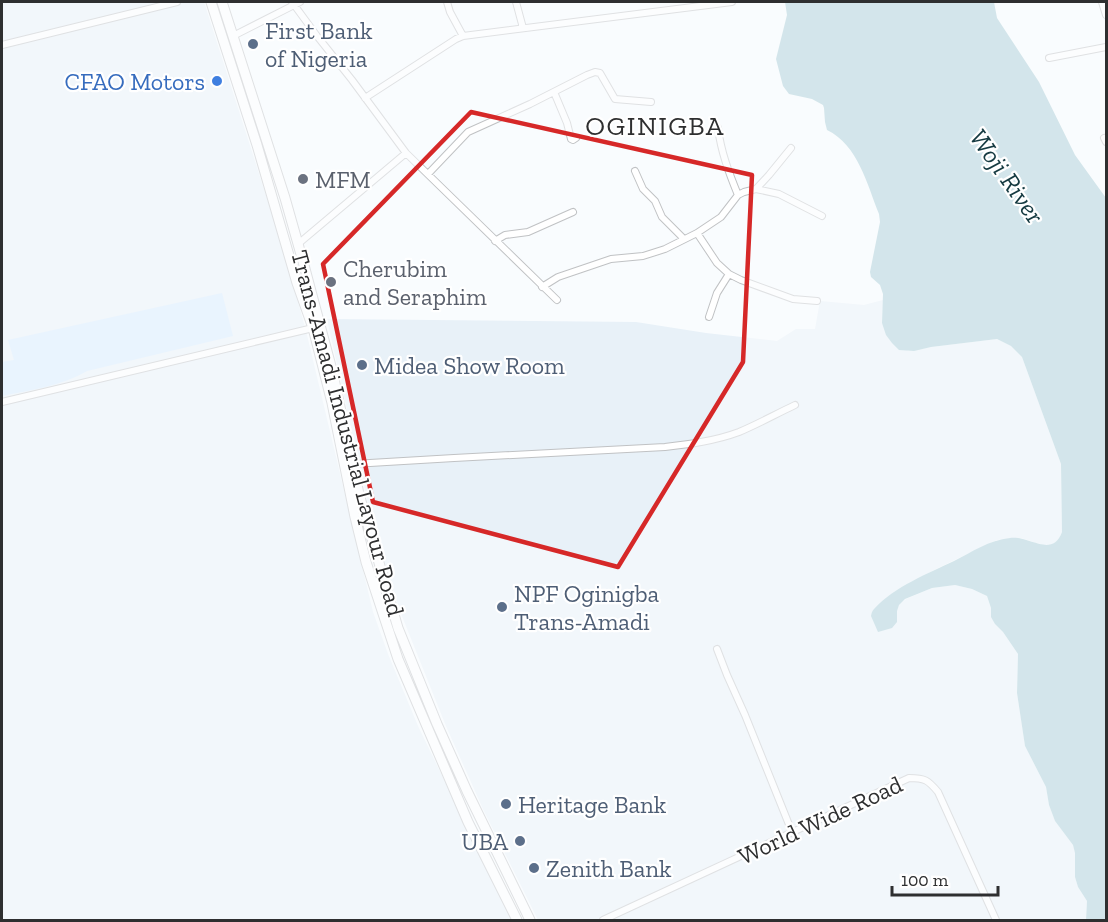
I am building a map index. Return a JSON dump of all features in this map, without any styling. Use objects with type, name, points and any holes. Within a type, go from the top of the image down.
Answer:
[{"type":"main road","name":"Trans-Amadi Industrial Layour Road","points":[[211,2],[260,154],[297,283],[313,328],[332,403],[366,562],[398,660],[468,822],[516,921]]},
{"type":"main road","name":"Trans-Amadi Industrial Layour Road","points":[[222,2],[319,317],[359,494],[398,628],[467,791],[530,921]]},
{"type":"main road","points":[[398,660],[409,656]]},
{"type":"street","points":[[2,45],[177,2]]},
{"type":"street","points":[[232,36],[296,2],[317,36],[406,153],[557,300]]},
{"type":"street","points":[[447,2],[463,36]]},
{"type":"street","points":[[516,2],[523,28]]},
{"type":"street","points":[[365,98],[463,36],[732,2]]},
{"type":"street","points":[[1101,2],[1107,15]]},
{"type":"street","points":[[1048,58],[1107,47]]},
{"type":"street","points":[[428,174],[468,132],[595,72],[602,75],[615,99],[651,102]]},
{"type":"street","points":[[554,92],[571,139],[576,138]]},
{"type":"street","points":[[718,128],[725,163],[738,195]]},
{"type":"street","points":[[756,189],[791,148]]},
{"type":"street","points":[[298,244],[406,153]]},
{"type":"street","points":[[636,171],[643,189],[655,201],[662,217],[684,240]]},
{"type":"street","points":[[542,287],[550,281],[577,270],[612,259],[651,254],[684,240],[721,217],[738,195],[744,192],[756,189],[779,194],[822,216]]},
{"type":"street","points":[[495,241],[505,235],[528,232],[573,212]]},
{"type":"street","points":[[697,233],[717,263],[729,274],[793,299],[817,301]]},
{"type":"street","points":[[709,317],[717,293],[729,274]]},
{"type":"street","points":[[2,402],[313,328]]},
{"type":"street","points":[[353,464],[686,445],[705,442],[740,431],[795,405]]},
{"type":"street","points":[[717,649],[792,832]]},
{"type":"street","name":"World Wide Road","points":[[603,921],[909,778],[929,781],[938,792],[996,921]]},
{"type":"highlighted area","points":[[471,112],[752,175],[743,362],[618,567],[373,502],[323,264]]},
{"type":"shaded area","points":[[2,2],[204,2],[287,261],[307,335],[373,612],[418,726],[512,920],[2,920]]},
{"type":"shaded area","points":[[222,293],[233,336],[87,371],[56,384],[2,396],[2,362],[14,360],[8,340]]},
{"type":"shaded area","points":[[883,300],[882,323],[908,351],[997,339],[1011,346],[1022,357],[1061,464],[1062,532],[1059,540],[1052,545],[1042,545],[1021,538],[997,540],[894,592],[897,622],[899,605],[906,599],[932,588],[955,585],[987,596],[995,624],[1018,654],[1017,693],[1025,746],[1046,787],[1055,821],[1073,845],[1075,877],[1087,901],[1086,920],[538,920],[483,809],[446,726],[400,611],[369,509],[327,319],[636,322],[777,341],[796,329],[815,329],[820,301],[864,305]]},
{"type":"water","name":"Woji River","points":[[785,2],[994,2],[997,18],[1039,82],[1075,155],[1106,198],[1106,920],[1086,920],[1087,901],[1075,877],[1073,845],[1055,821],[1046,787],[1025,746],[1017,693],[1018,654],[991,617],[987,596],[955,585],[932,588],[905,599],[899,605],[897,622],[892,628],[878,632],[871,616],[873,610],[892,593],[988,544],[1010,538],[1046,545],[1058,540],[1062,532],[1061,464],[1022,357],[1011,346],[997,339],[914,351],[899,350],[886,335],[882,323],[883,294],[880,285],[871,277],[870,272],[880,222],[879,214],[854,155],[847,145],[827,130],[823,105],[812,99],[789,94],[783,86],[776,59],[787,15]]},
{"type":"place","name":"First Bank of Nigeria","points":[[253,44]]},
{"type":"place","name":"CFAO Motors","points":[[217,81]]},
{"type":"place","name":"MFM","points":[[303,179]]},
{"type":"place","name":"Cherubim and Seraphim","points":[[331,282]]},
{"type":"place","name":"Midea Show Room","points":[[362,365]]},
{"type":"place","name":"NPF Oginigba Trans-Amadi","points":[[502,607]]},
{"type":"place","name":"Heritage Bank","points":[[506,804]]},
{"type":"place","name":"UBA","points":[[520,841]]},
{"type":"place","name":"Zenith Bank","points":[[534,868]]},
{"type":"district","name":"OGINIGBA","points":[[655,126]]}]
